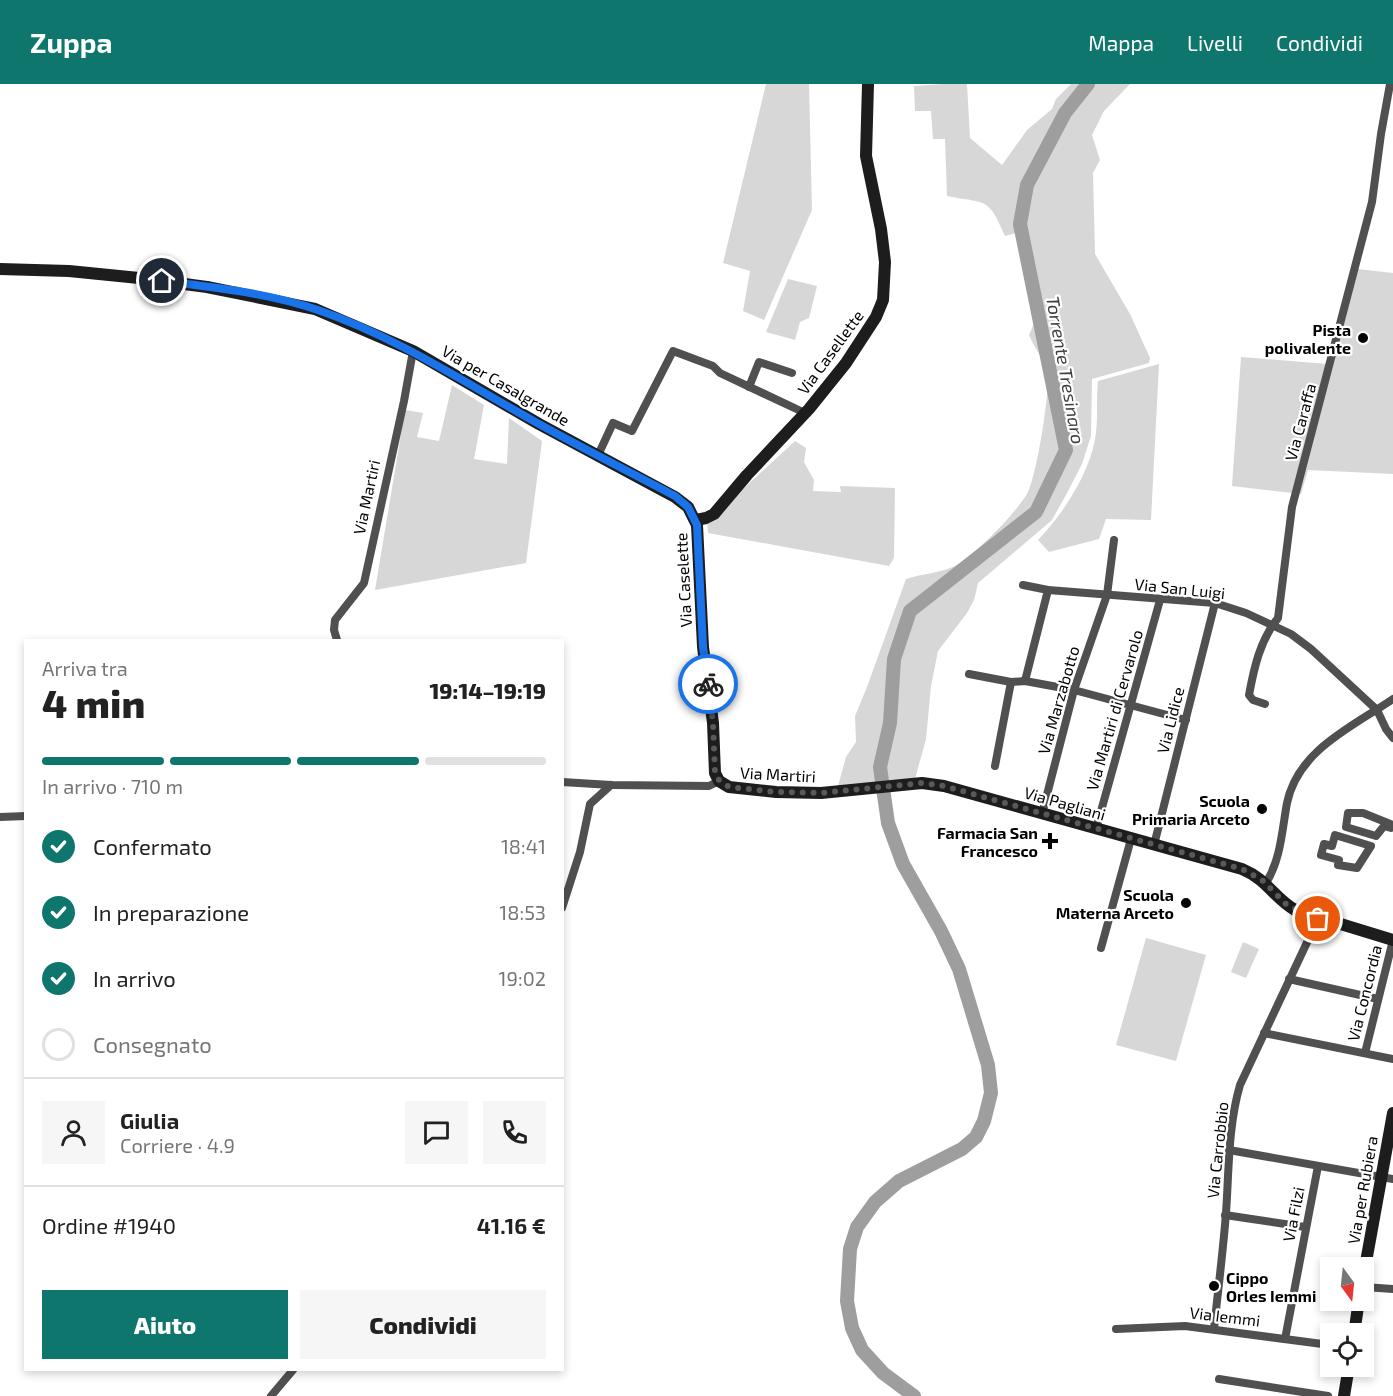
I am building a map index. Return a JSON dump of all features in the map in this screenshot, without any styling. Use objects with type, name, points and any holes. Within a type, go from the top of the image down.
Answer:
[{"type":"street","name":"Via Casellette","points":[[696,520],[714,513],[805,413],[846,363],[876,317],[883,300],[885,262],[881,229],[866,156],[868,84]]},
{"type":"street","name":"Via Caraffa","points":[[1265,704],[1253,700],[1249,695],[1254,666],[1280,610],[1292,507],[1322,400],[1342,311],[1372,202],[1390,84]]},
{"type":"street","name":"Via per Casalgrande","points":[[0,269],[104,274],[207,287],[315,309],[413,351],[539,424],[675,496],[688,507],[696,520]]},
{"type":"street","name":"Via Martiri","points":[[337,639],[335,620],[364,583],[413,351]]},
{"type":"street","points":[[600,451],[613,423],[632,431],[673,351],[713,366],[720,373],[805,413]]},
{"type":"street","points":[[749,387],[759,362],[792,373]]},
{"type":"street","name":"Via Caselette","points":[[696,520],[703,647],[713,723],[715,773],[719,780]]},
{"type":"street","name":"Via Marzabotto","points":[[1042,814],[1074,690],[1107,595],[1114,540]]},
{"type":"street","name":"Via San Luigi","points":[[1023,585],[1047,590],[1215,603],[1246,613],[1291,634],[1311,649],[1377,710],[1393,738]]},
{"type":"street","points":[[1025,681],[1047,590]]},
{"type":"street","name":"Via Martiri di Cervarolo","points":[[1096,829],[1160,600]]},
{"type":"street","name":"Via Lidice","points":[[1154,845],[1215,603]]},
{"type":"street","points":[[969,674],[1074,690],[1186,720]]},
{"type":"street","points":[[995,766],[1011,682]]},
{"type":"street","points":[[1266,883],[1274,868],[1290,791],[1306,761],[1331,739],[1393,699]]},
{"type":"street","name":"Via Martiri","points":[[564,782],[709,786],[719,780],[729,787],[740,789],[836,792],[922,783]]},
{"type":"street","name":"Via Pagliani","points":[[922,783],[944,786],[1242,869],[1266,883],[1287,905],[1318,919],[1393,940]]},
{"type":"street","points":[[564,902],[580,852],[590,804],[611,785]]},
{"type":"street","points":[[1348,813],[1363,813],[1393,825],[1391,828],[1384,826],[1376,836],[1353,828],[1345,826],[1348,813]]},
{"type":"street","points":[[0,817],[24,816]]},
{"type":"street","points":[[1350,840],[1353,828]]},
{"type":"street","points":[[1335,835],[1350,840],[1371,846],[1357,868],[1338,865],[1339,860],[1321,855],[1324,844],[1332,846],[1335,835]]},
{"type":"street","points":[[1101,948],[1131,839]]},
{"type":"street","name":"Via Carrobbio","points":[[1214,1329],[1226,1215],[1229,1150],[1236,1100],[1240,1085],[1318,919]]},
{"type":"street","name":"Via Concordia","points":[[1365,1053],[1393,940]]},
{"type":"street","points":[[1289,979],[1378,999]]},
{"type":"street","points":[[1264,1034],[1393,1059]]},
{"type":"street","name":"Via per Rubiera","points":[[1368,1257],[1388,1178],[1393,1113]]},
{"type":"street","points":[[1229,1150],[1388,1178]]},
{"type":"street","name":"Via Filzi","points":[[1285,1339],[1318,1166]]},
{"type":"street","points":[[1226,1215],[1305,1227]]},
{"type":"street","points":[[1374,1288],[1393,1289]]},
{"type":"street","name":"Via Iemmi","points":[[1116,1329],[1185,1326],[1320,1344]]},
{"type":"street","points":[[271,1396],[292,1371]]},
{"type":"street","points":[[1344,1396],[1347,1377]]},
{"type":"street","points":[[1218,1379],[1328,1396]]},
{"type":"shaded area","points":[[766,84],[809,84],[812,210],[764,320],[743,311],[750,271],[723,263]]},
{"type":"shaded area","points":[[967,84],[970,138],[1002,165],[1027,130],[1052,109],[1056,99],[1071,84],[1130,84],[1104,111],[1092,135],[1100,160],[1093,173],[1095,254],[1130,314],[1150,358],[1149,363],[1092,379],[1091,436],[1082,464],[1052,520],[978,583],[974,600],[967,613],[938,651],[931,686],[926,739],[915,779],[838,786],[846,757],[856,742],[855,716],[906,579],[955,566],[973,553],[1004,523],[1021,503],[1031,485],[1042,434],[1047,396],[1047,372],[1029,335],[1035,321],[1016,233],[1005,236],[994,214],[985,204],[947,196],[945,139],[933,139],[931,111],[915,111],[914,86]]},
{"type":"shaded area","points":[[1358,269],[1393,273],[1393,474],[1308,470],[1301,494],[1232,486],[1241,357],[1328,364]]},
{"type":"shaded area","points":[[788,279],[817,286],[809,318],[800,322],[795,340],[766,332]]},
{"type":"shaded area","points":[[1159,364],[1151,520],[1106,519],[1099,539],[1049,552],[1038,540],[1067,504],[1089,461],[1096,432],[1098,381]]},
{"type":"shaded area","points":[[452,385],[484,405],[474,459],[507,464],[509,418],[542,441],[526,563],[375,590],[405,410],[423,413],[417,437],[439,441]]},
{"type":"shaded area","points":[[795,441],[806,448],[804,462],[814,480],[813,491],[841,492],[840,486],[895,488],[894,558],[889,566],[708,533],[707,522]]},
{"type":"shaded area","points":[[1146,938],[1206,955],[1176,1061],[1116,1045]]},
{"type":"shaded area","points":[[1243,942],[1259,949],[1246,978],[1231,972]]},
{"type":"waterway","name":"Torrente Tresinaro","points":[[914,1396],[883,1373],[862,1350],[852,1328],[847,1301],[850,1249],[857,1227],[875,1202],[899,1181],[962,1149],[976,1137],[984,1121],[991,1093],[988,1065],[959,969],[941,931],[903,864],[888,823],[880,767],[890,723],[894,659],[910,611],[1036,512],[1066,450],[1020,224],[1027,185],[1065,113],[1088,84]]},
{"type":"way so far","points":[[708,684],[713,723],[715,773],[723,784],[729,787],[776,792],[821,793],[922,783],[944,786],[1242,869],[1262,880],[1287,905],[1318,919]]},
{"type":"place","name":"Pista polivalente","points":[[1363,338]]},
{"type":"place","name":"Scuola Primaria Arceto","points":[[1262,809]]},
{"type":"place","name":"Farmacia San Francesco","points":[[1050,841]]},
{"type":"place","name":"Scuola Materna Arceto","points":[[1186,903]]},
{"type":"place","name":"Cippo Orles Iemmi","points":[[1214,1286]]},
{"type":"route","points":[[162,281],[262,297],[315,309],[340,318],[434,362],[539,424],[675,496],[688,507],[697,525],[703,647],[708,684]]}]
